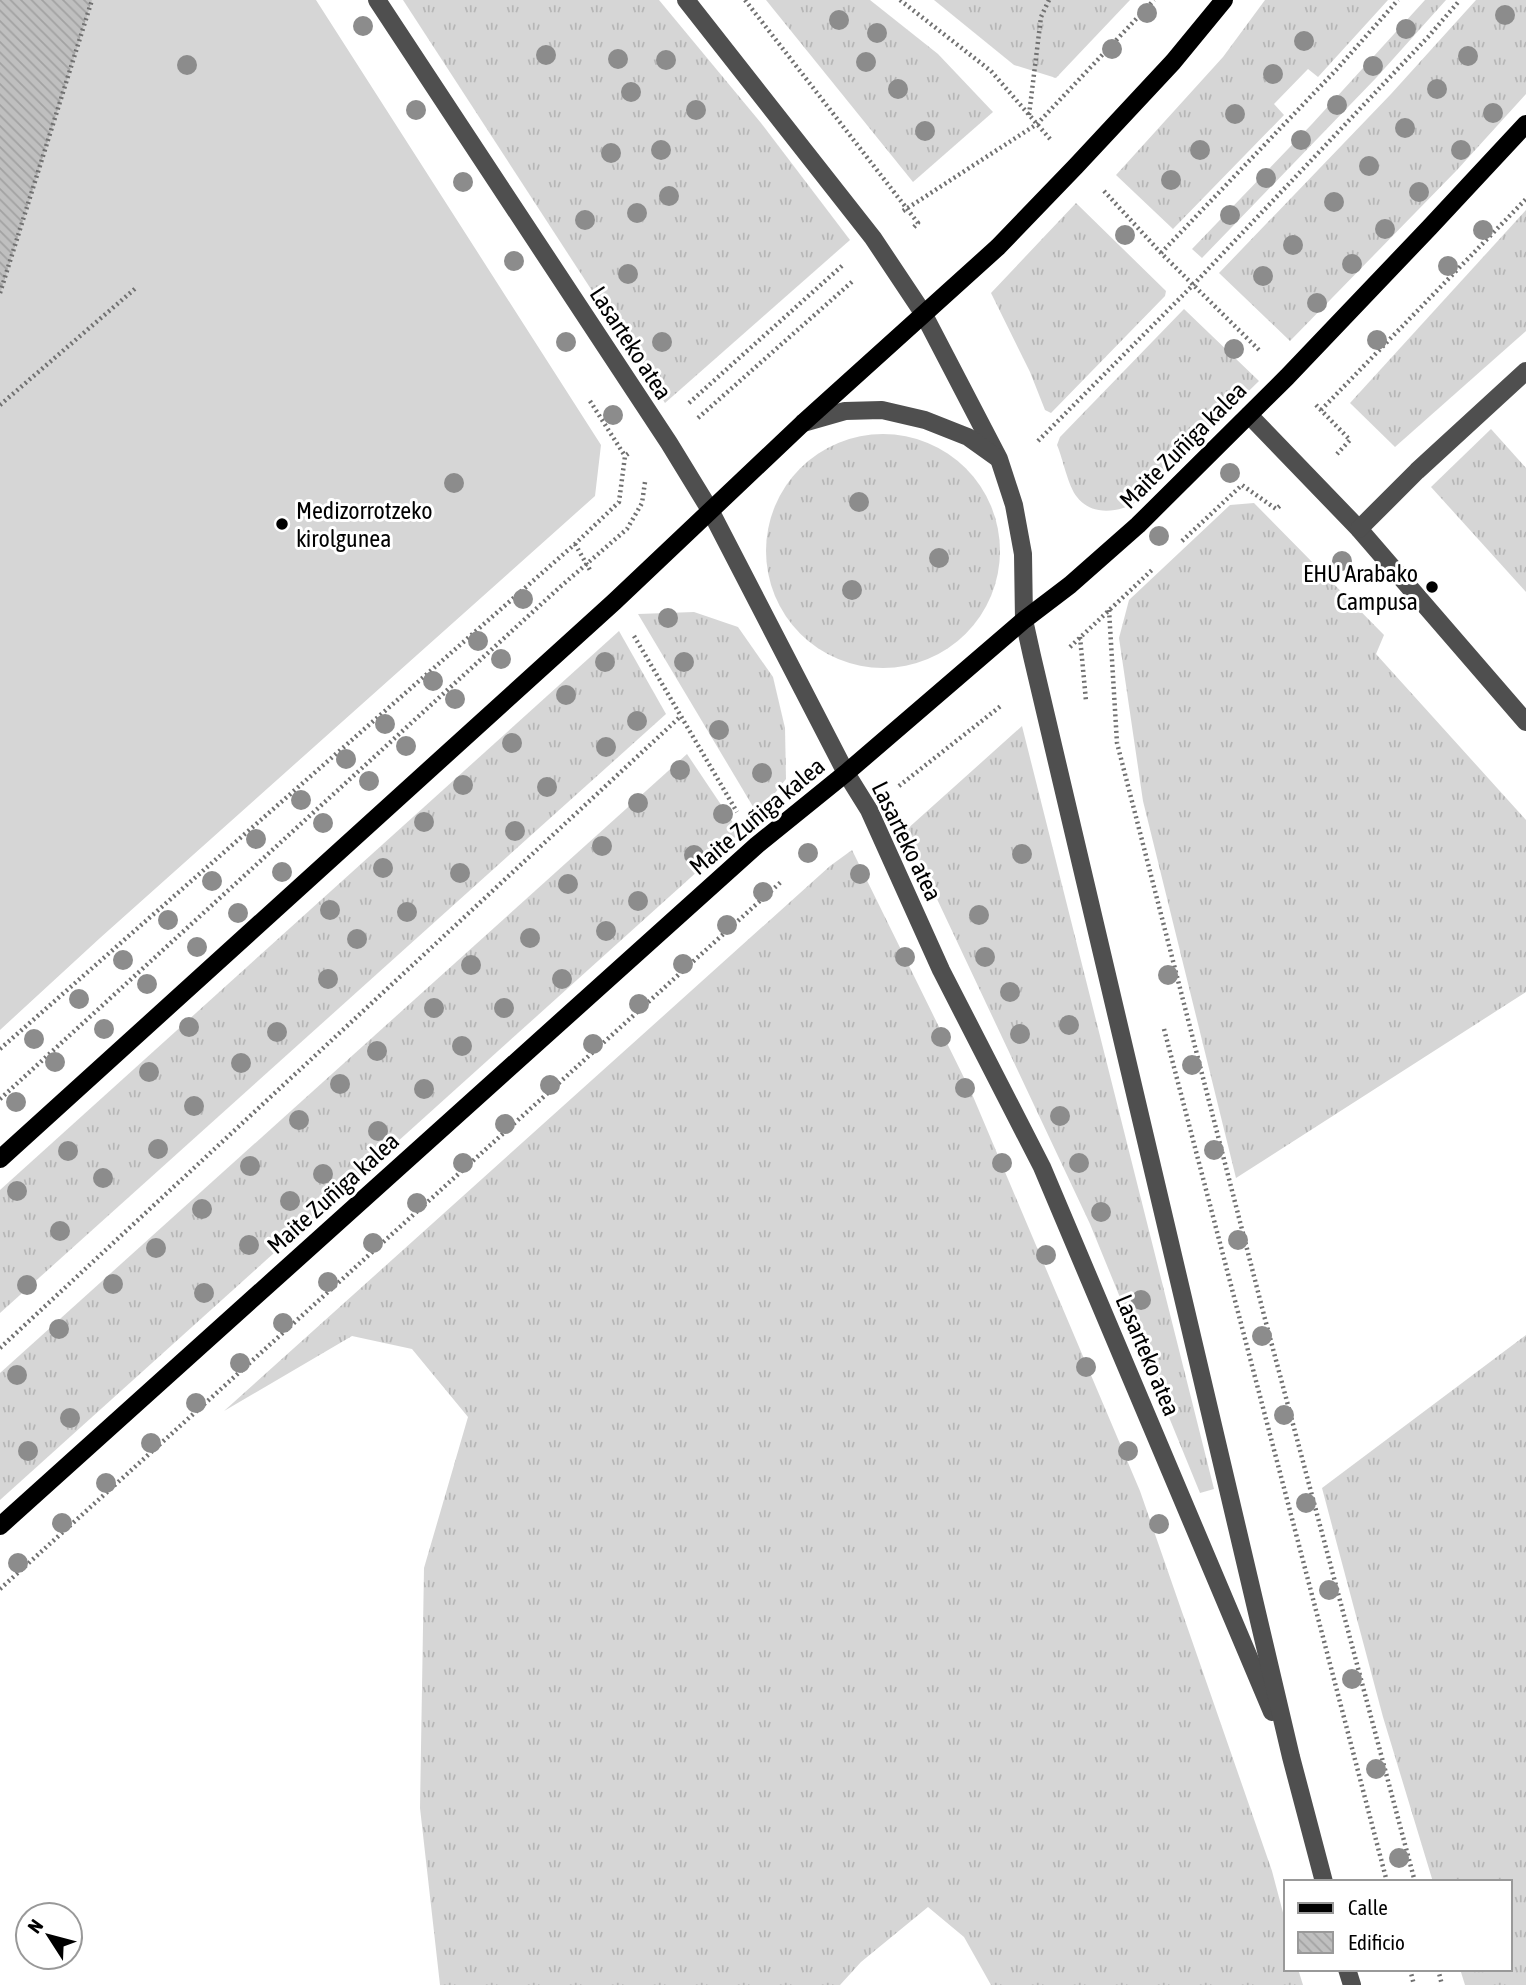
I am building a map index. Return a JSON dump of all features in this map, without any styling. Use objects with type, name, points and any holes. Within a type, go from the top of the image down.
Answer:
[{"type":"main road","points":[[0,1159],[614,602],[803,423],[998,247],[1173,62],[1224,0]]},
{"type":"main road","name":"Maite Zuñiga kalea","points":[[0,1526],[757,845],[846,773],[1024,620],[1070,585],[1138,525],[1430,227],[1526,124]]},
{"type":"street","name":"Lasarteko atea","points":[[377,0],[710,510],[846,773],[869,810],[941,970],[1042,1167],[1291,1757]]},
{"type":"street","name":"Lasarteko atea","points":[[686,0],[884,253],[923,313],[999,460],[1014,505],[1023,554],[1024,620],[1291,1757],[1323,1880]]},
{"type":"street","points":[[1359,528],[1526,370]]},
{"type":"street","points":[[803,423],[845,411],[882,410],[925,420],[968,437],[999,460]]},
{"type":"street","points":[[1248,415],[1359,528],[1526,722]]},
{"type":"path","points":[[0,293],[92,0]]},
{"type":"path","points":[[0,1049],[575,544],[619,502],[625,456],[664,436],[918,223],[746,0]]},
{"type":"path","points":[[900,0],[991,71],[1029,116],[1161,253],[1337,69],[1398,0]]},
{"type":"path","points":[[1029,116],[1041,17],[1049,0]]},
{"type":"path","points":[[1038,441],[1193,285],[1460,0]]},
{"type":"path","points":[[1321,410],[1526,199]]},
{"type":"path","points":[[0,405],[138,287]]},
{"type":"path","points":[[0,1099],[560,587],[627,529],[642,503],[647,467],[664,436]]},
{"type":"path","points":[[575,544],[587,565]]},
{"type":"path","points":[[1109,610],[1117,743],[1262,1306],[1414,1880]]},
{"type":"path","points":[[1080,637],[1088,712]]},
{"type":"path","points":[[0,1348],[681,716]]},
{"type":"path","points":[[0,1589],[782,881]]},
{"type":"path","points":[[1161,1019],[1386,1880]]},
{"type":"green space","name":"Medizorrotzeko kirolgunea","points":[[0,0],[316,0],[601,445],[595,496],[0,1030]]},
{"type":"green space","points":[[403,0],[659,0],[761,123],[850,240],[665,403]]},
{"type":"green space","points":[[766,0],[870,0],[938,54],[993,112],[913,182]]},
{"type":"green space","points":[[934,0],[1130,0],[1056,78],[1014,65]]},
{"type":"green space","points":[[1265,0],[1388,0],[1318,77],[1308,69],[1274,104],[1284,115],[1173,229],[1116,175],[1223,57]]},
{"type":"green space","points":[[1425,0],[1446,0],[1376,78],[1202,258],[1192,249],[1312,124]]},
{"type":"green space","points":[[1476,0],[1526,0],[1526,94],[1457,170],[1290,341],[1219,273],[1391,94]]},
{"type":"green space","points":[[1076,203],[1166,291],[1165,296],[1051,413],[1045,410],[1030,372],[991,293]]},
{"type":"green space","points":[[1526,210],[1526,331],[1395,447],[1350,403]]},
{"type":"green space","points":[[1184,309],[1259,381],[1133,504],[1104,511],[1089,507],[1077,497],[1071,486],[1057,445],[1060,437]]},
{"type":"green space","points":[[1491,429],[1526,468],[1526,592],[1431,487]]},
{"type":"green space","points":[[883,434],[928,443],[948,454],[973,477],[991,506],[1000,551],[991,596],[980,616],[957,641],[928,659],[883,668],[838,659],[818,648],[793,625],[775,596],[766,551],[775,506],[786,486],[809,461],[838,443]]},
{"type":"green space","points":[[1254,503],[1384,635],[1376,654],[1526,820],[1526,992],[1236,1178],[1143,801],[1119,638],[1129,600],[1230,505]]},
{"type":"green space","points":[[694,612],[738,627],[773,677],[785,728],[786,779],[758,815],[638,614]]},
{"type":"green space","points":[[619,631],[666,714],[0,1313],[0,1190]]},
{"type":"green space","points":[[1022,726],[1214,1489],[1200,1493],[1090,1224],[905,831]]},
{"type":"green space","points":[[687,754],[740,833],[0,1500],[0,1373]]},
{"type":"green space","points":[[852,850],[972,1094],[1140,1491],[1272,1871],[1284,1916],[1284,1971],[1299,1971],[1303,1985],[991,1985],[964,1937],[928,1907],[861,1962],[840,1985],[440,1985],[420,1808],[424,1568],[468,1417],[412,1349],[352,1336],[224,1411],[830,866]]},
{"type":"green space","points":[[1526,1335],[1526,1985],[1465,1985],[1461,1971],[1512,1971],[1512,1880],[1432,1880],[1383,1717],[1322,1488]]},
{"type":"building","points":[[0,0],[92,0],[1,291],[0,291]]},
{"type":"place","name":"Medizorrotzeko kirolgunea","points":[[282,524]]},
{"type":"place","name":"EHU Arabako Campusa","points":[[1432,587]]}]
